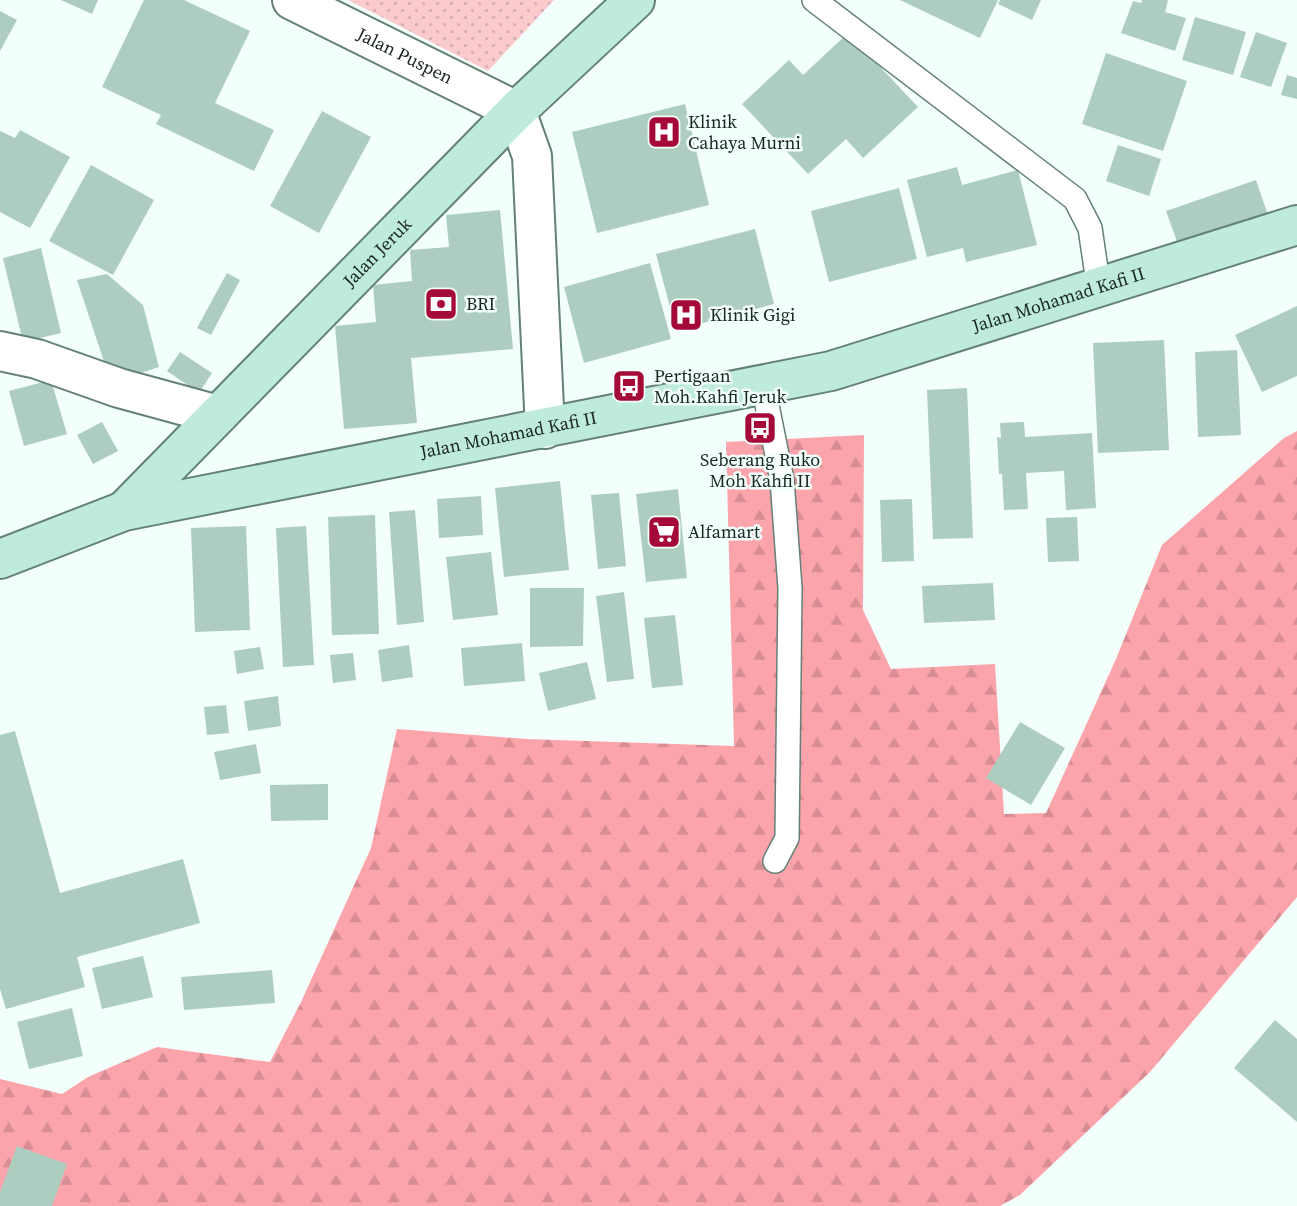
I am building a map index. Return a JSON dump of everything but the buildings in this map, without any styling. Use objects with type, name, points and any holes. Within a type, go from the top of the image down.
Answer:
[{"type":"main road","name":"Jalan Jeruk","points":[[124,511],[516,111],[635,0]]},
{"type":"main road","name":"Jalan Mohamad Kafi II","points":[[0,559],[124,511],[831,371],[1297,225]]},
{"type":"street","name":"Jalan Puspen","points":[[292,0],[516,111]]},
{"type":"street","points":[[516,111],[532,156],[545,429]]},
{"type":"street","points":[[0,351],[37,359],[119,388],[218,415]]},
{"type":"lane","points":[[814,0],[1076,199],[1090,228],[1099,289]]},
{"type":"lane","points":[[763,385],[782,480],[790,588],[787,838],[775,861]]},
{"type":"shaded area","points":[[348,0],[554,0],[488,71]]},
{"type":"green space","points":[[1297,431],[1297,897],[1150,1072],[1020,1195],[1000,1206],[0,1206],[0,1079],[62,1094],[88,1077],[157,1047],[270,1062],[301,1002],[371,848],[397,729],[527,739],[734,746],[726,442],[864,435],[863,610],[891,669],[995,664],[1004,814],[1046,813],[1116,659],[1162,545],[1284,438]]},
{"type":"place","name":"Klinik Cahaya Murni","points":[[664,132]]},
{"type":"place","name":"BRI","points":[[441,304]]},
{"type":"place","name":"Klinik Gigi","points":[[686,315]]},
{"type":"place","name":"Pertigaan Moh.Kahfi Jeruk","points":[[629,386]]},
{"type":"place","name":"Seberang Ruko Moh Kahfi II","points":[[760,428]]},
{"type":"place","name":"Alfamart","points":[[664,532]]}]
